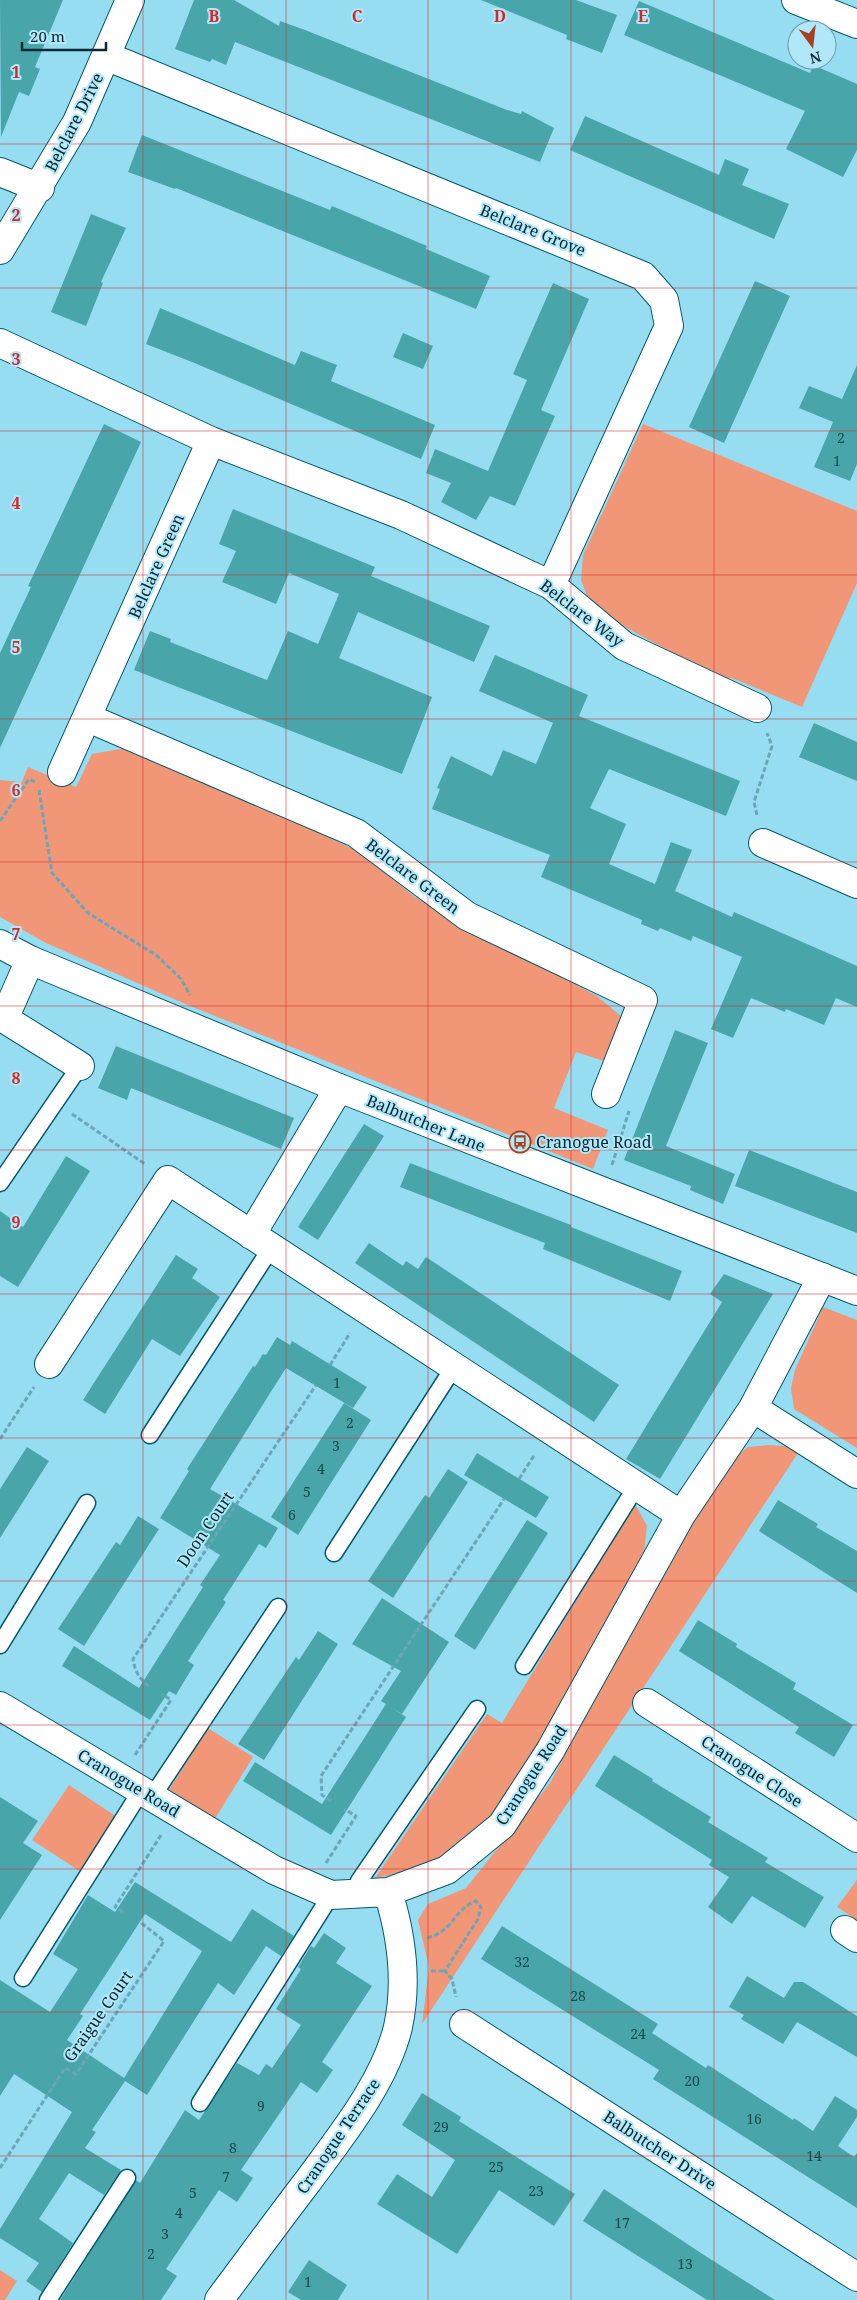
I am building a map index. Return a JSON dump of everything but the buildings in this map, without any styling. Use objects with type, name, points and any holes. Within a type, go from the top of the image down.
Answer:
[{"type":"street","name":"Belclare Drive","points":[[0,250],[40,188],[77,122],[130,0]]},
{"type":"street","points":[[796,0],[857,24]]},
{"type":"street","name":"Belclare Grove","points":[[106,56],[643,276],[664,300],[669,326],[551,585]]},
{"type":"street","name":"Belclare Drive","points":[[0,172],[40,188]]},
{"type":"street","points":[[0,343],[211,441]]},
{"type":"street","name":"Belclare Way","points":[[211,441],[408,519],[551,585],[624,646],[756,708]]},
{"type":"street","name":"Belclare Green","points":[[62,772],[88,718],[211,441]]},
{"type":"street","name":"Belclare Green","points":[[88,718],[356,833],[467,916],[643,1000],[606,1094]]},
{"type":"street","points":[[763,843],[857,884]]},
{"type":"street","name":"Balbutcher Lane","points":[[0,944],[30,960],[339,1088],[857,1291]]},
{"type":"street","points":[[30,960],[2,1017],[80,1066]]},
{"type":"street","points":[[261,1241],[339,1088]]},
{"type":"street","points":[[49,1364],[163,1189],[261,1241],[680,1516]]},
{"type":"street","name":"Cranogue Road","points":[[0,1706],[274,1870],[321,1890],[360,1894],[388,1892],[447,1870],[502,1824],[550,1751],[680,1516],[753,1408],[822,1277]]},
{"type":"street","points":[[753,1408],[857,1474]]},
{"type":"street","name":"Cranogue Close","points":[[648,1703],[857,1838]]},
{"type":"street","name":"Cranogue Terrace","points":[[219,2300],[338,2141],[382,2071],[398,2028],[405,1973],[402,1944],[388,1892]]},
{"type":"street","name":"Balbutcher Drive","points":[[464,2024],[857,2277]]},
{"type":"lane","points":[[0,1183],[80,1066]]},
{"type":"lane","points":[[150,1435],[261,1241]]},
{"type":"lane","points":[[334,1553],[454,1367]]},
{"type":"lane","points":[[524,1666],[636,1486]]},
{"type":"lane","points":[[0,1645],[87,1503]]},
{"type":"lane","points":[[23,1978],[138,1789],[278,1607]]},
{"type":"lane","points":[[360,1894],[359,1881],[477,1709]]},
{"type":"lane","points":[[200,2102],[321,1890]]},
{"type":"lane","points":[[48,2300],[127,2178]]},
{"type":"path","points":[[756,708],[772,746],[754,802],[763,843]]},
{"type":"path","points":[[0,821],[29,780],[39,784],[52,873],[88,913],[156,955],[181,980],[192,1000]]},
{"type":"path","points":[[80,1066],[72,1114],[163,1189]]},
{"type":"path","points":[[604,1193],[631,1107],[606,1094]]},
{"type":"path","points":[[330,1365],[365,1309]]},
{"type":"path","points":[[0,1439],[49,1364]]},
{"type":"path","name":"Doon Court","points":[[149,1686],[141,1680],[134,1668],[133,1659],[316,1385]]},
{"type":"path","points":[[331,1801],[322,1795],[321,1776],[504,1499]]},
{"type":"path","points":[[138,1789],[171,1700],[162,1694]]},
{"type":"path","points":[[321,1890],[356,1816],[344,1809]]},
{"type":"path","points":[[123,1912],[115,1907],[176,1811]]},
{"type":"path","points":[[402,1944],[437,1936],[449,1928],[465,1906],[476,1901],[481,1907],[478,1919],[445,1971]]},
{"type":"path","name":"Graigue Court","points":[[0,2168],[65,2068],[76,2074],[164,1941],[140,1922]]},
{"type":"path","points":[[424,1971],[445,1971],[452,1979],[464,2024]]},
{"type":"shaded area","points":[[643,424],[857,511],[857,583],[802,707],[732,678],[721,679],[614,621],[589,601],[581,580],[583,555]]},
{"type":"shaded area","points":[[126,748],[230,790],[365,855],[412,895],[453,920],[597,996],[622,1017],[607,1062],[576,1052],[554,1108],[608,1130],[593,1169],[183,1003],[46,943],[0,917],[0,780],[20,782],[12,805],[28,767],[76,787],[92,754]]},
{"type":"shaded area","points":[[823,1307],[857,1320],[857,1448],[794,1409],[791,1388],[795,1370]]},
{"type":"shaded area","points":[[785,1446],[798,1453],[422,2024],[429,1967],[418,1920],[428,1904],[466,1888],[550,1783],[664,1569],[732,1460],[748,1447]]},
{"type":"shaded area","points":[[635,1504],[647,1526],[644,1551],[538,1751],[503,1800],[471,1839],[419,1869],[375,1878],[487,1714],[502,1723]]},
{"type":"shaded area","points":[[208,1728],[253,1757],[213,1822],[167,1793]]},
{"type":"shaded area","points":[[69,1785],[117,1817],[81,1872],[32,1840]]},
{"type":"shaded area","points":[[857,1880],[857,1920],[837,1907]]},
{"type":"shaded area","points":[[0,2270],[17,2281],[5,2300],[0,2300]]},
{"type":"place","name":"Cranogue Road","points":[[520,1142]]}]
